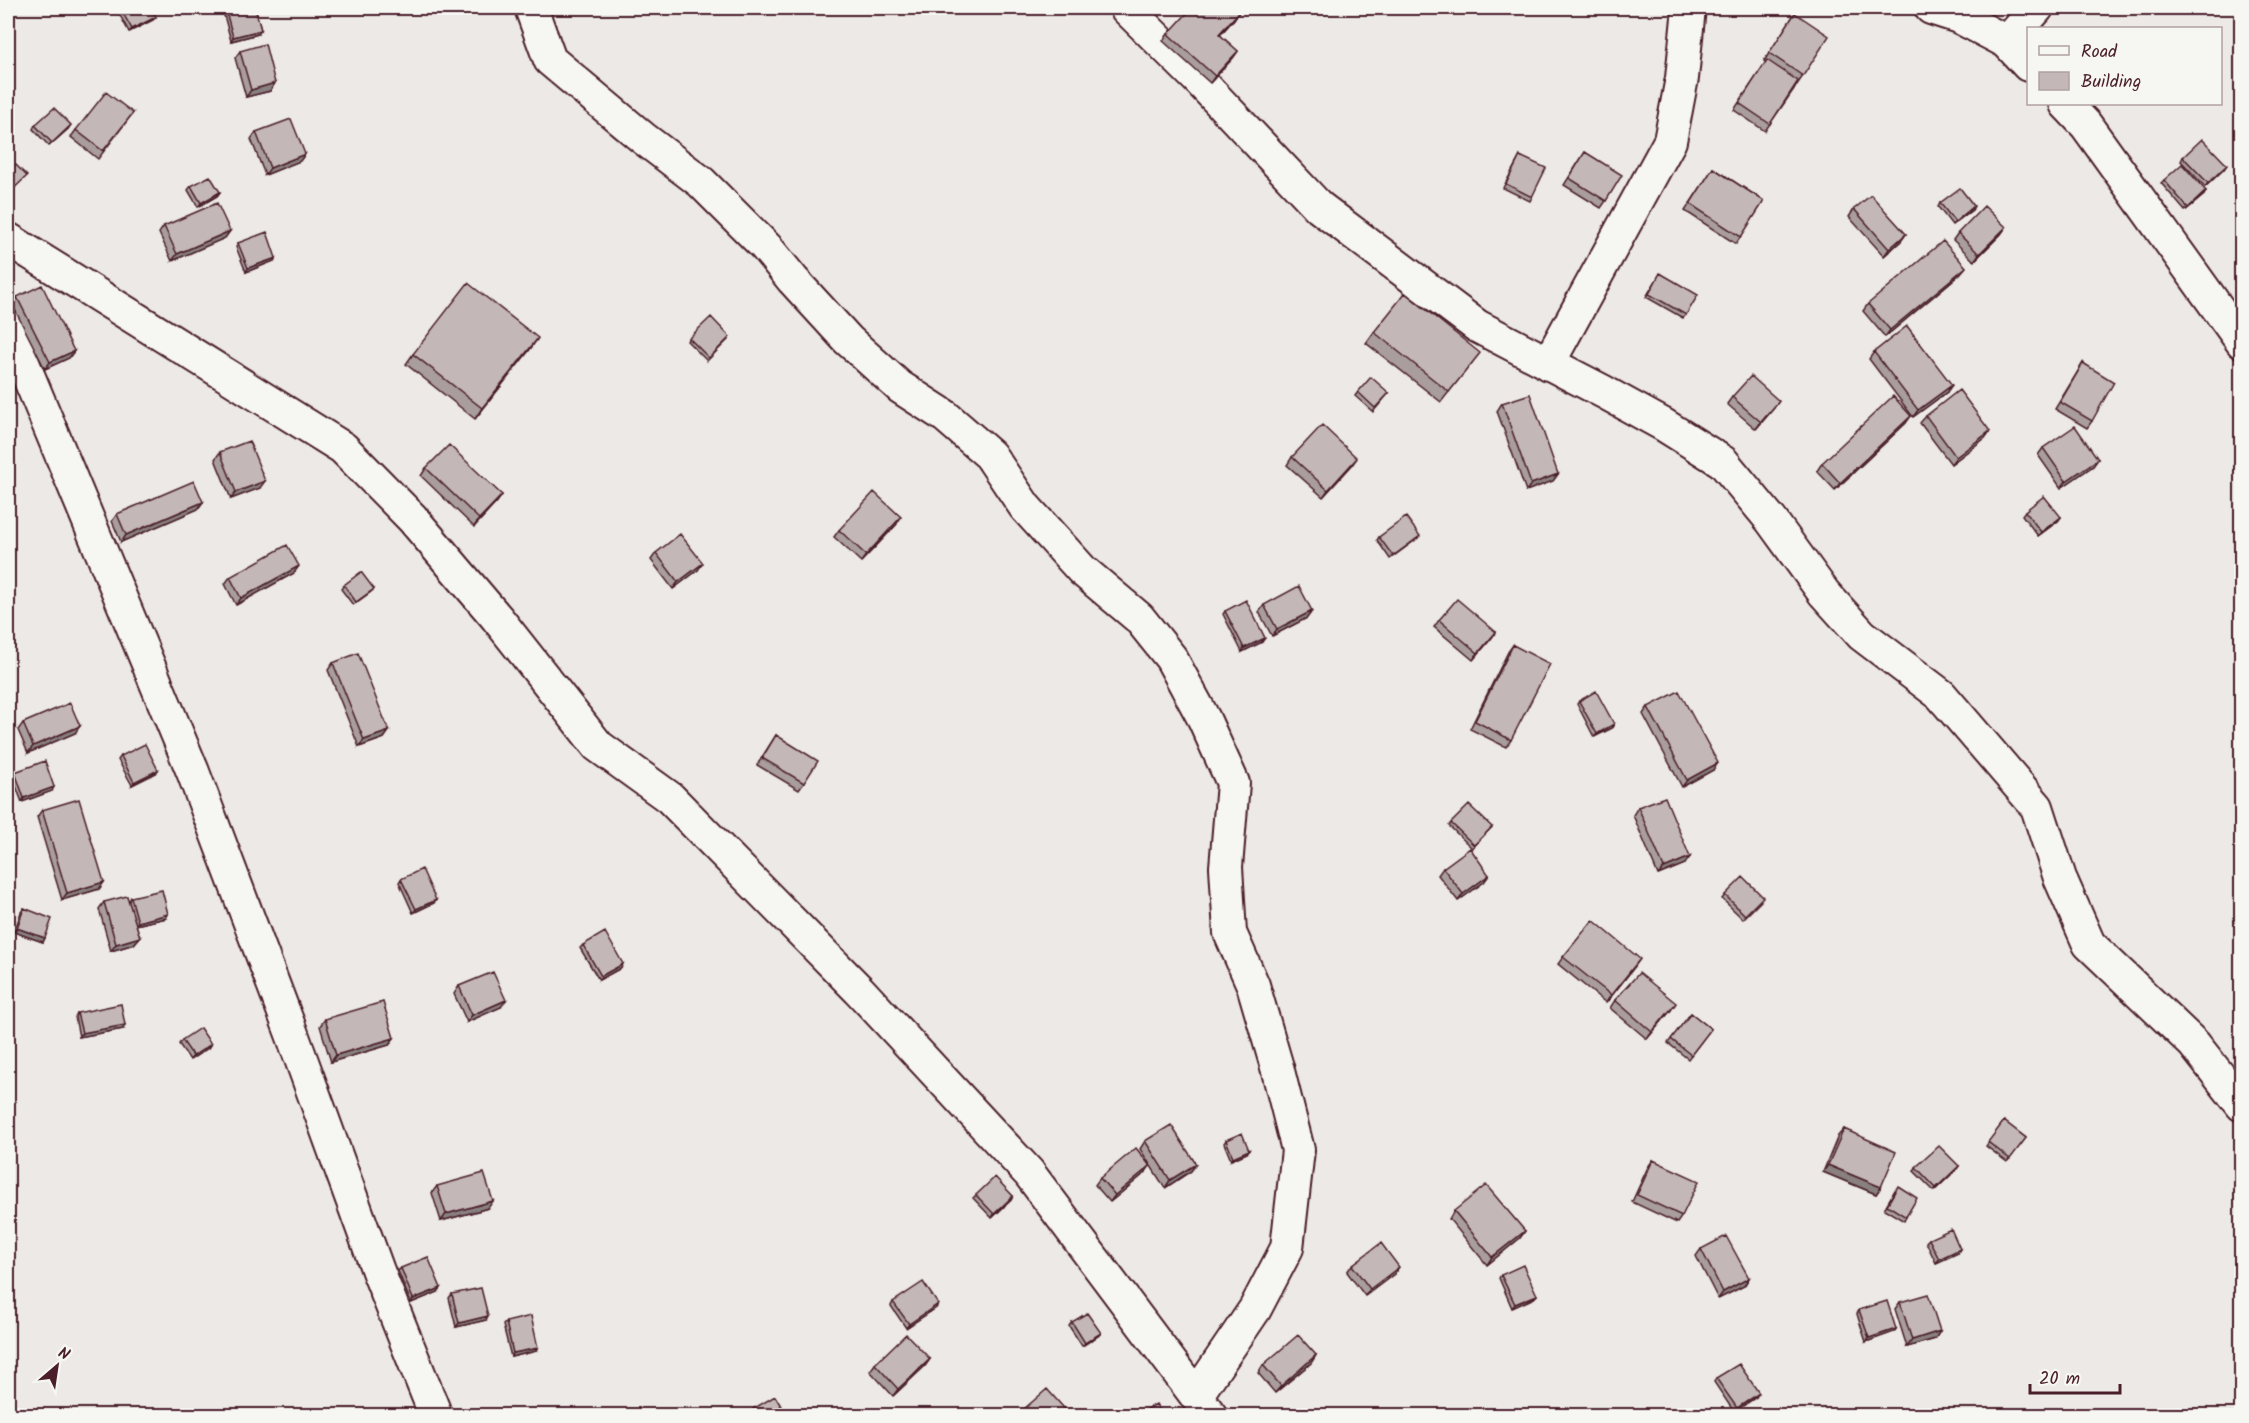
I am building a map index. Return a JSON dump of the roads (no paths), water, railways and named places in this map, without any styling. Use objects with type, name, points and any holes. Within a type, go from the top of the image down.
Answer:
[{"type":"street","points":[[8,239],[343,448],[412,518],[496,618],[598,746],[670,798],[860,990],[1029,1173],[1203,1406],[1287,1248],[1298,1150],[1253,986],[1230,933],[1226,867],[1233,783],[1204,719],[1171,658],[1139,618],[1082,570],[1024,507],[990,454],[945,416],[900,387],[848,340],[766,247],[701,182],[643,138],[550,60],[531,8]]},
{"type":"street","points":[[1126,8],[1196,77],[1318,207],[1477,326],[1654,420],[1723,462],[1771,520],[1824,593],[1862,635],[1941,695],[2037,807],[2060,878],[2089,944],[2194,1044],[2241,1105]]},
{"type":"street","points":[[1548,364],[1670,141],[1682,78],[1689,8]]},
{"type":"street","points":[[1931,8],[1959,17],[2007,42],[2027,64]]},
{"type":"street","points":[[2007,42],[2037,8]]},
{"type":"street","points":[[2067,105],[2086,125],[2241,342]]},
{"type":"street","points":[[8,327],[193,772],[378,1271],[436,1416]]}]
